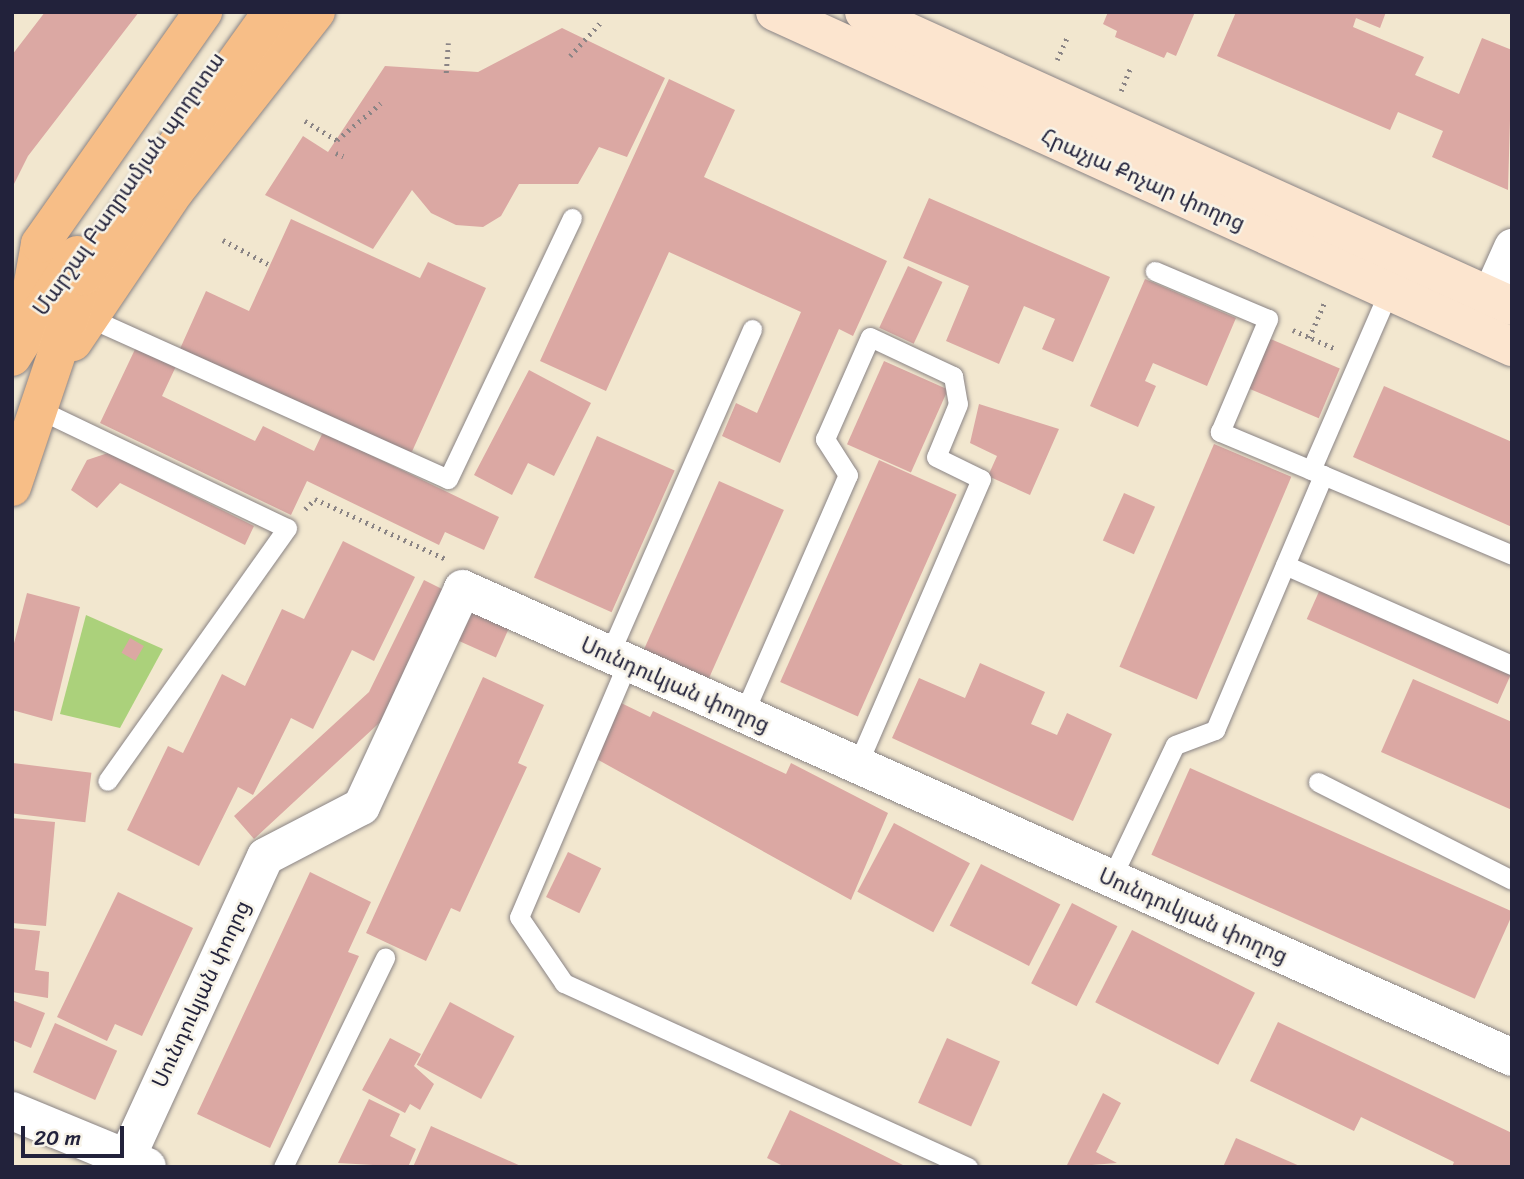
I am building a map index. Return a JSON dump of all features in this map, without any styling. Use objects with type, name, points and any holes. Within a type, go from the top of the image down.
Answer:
[{"type":"main road","points":[[17,348],[40,244],[203,12]]},
{"type":"main road","name":"Մարշալ Բաղրամյան պողոտա","points":[[12,487],[36,408],[58,359],[76,271],[247,12]]},
{"type":"main road","name":"Մարշալ Բաղրամյան պողոտա","points":[[17,348],[272,12]]},
{"type":"main road","points":[[58,359],[92,319],[175,191],[316,12]]},
{"type":"main road","name":"Հրաչյա Քոչար փողոց","points":[[775,12],[1512,347]]},
{"type":"main road","name":"Հրաչյա Քոչար փողոց","points":[[864,12],[1501,301]]},
{"type":"street","points":[[1501,301],[1512,247]]},
{"type":"street","name":"Սունդուկյան փողոց","points":[[136,1162],[265,856],[361,806],[462,587],[618,660],[1512,1057]]},
{"type":"street","points":[[12,1111],[136,1162]]},
{"type":"lane","points":[[92,319],[448,479],[572,218]]},
{"type":"lane","points":[[1155,271],[1268,319],[1220,432],[1512,555]]},
{"type":"lane","points":[[1111,879],[1175,745],[1215,730],[1285,565],[1359,359],[1389,291]]},
{"type":"lane","points":[[752,329],[618,660],[519,917],[564,983],[968,1167]]},
{"type":"lane","points":[[744,715],[848,475],[825,439],[870,337],[953,376],[958,404],[936,457],[981,479],[857,766]]},
{"type":"lane","points":[[36,408],[287,528],[107,781]]},
{"type":"lane","points":[[1285,565],[1512,665]]},
{"type":"lane","points":[[1318,782],[1512,880]]},
{"type":"lane","points":[[282,1167],[385,958]]},
{"type":"path","points":[[570,56],[600,23]]},
{"type":"path","points":[[1054,68],[1068,35]]},
{"type":"path","points":[[446,73],[448,43]]},
{"type":"path","points":[[1119,95],[1131,66]]},
{"type":"path","points":[[305,121],[337,139],[381,103]]},
{"type":"path","points":[[336,153],[343,156]]},
{"type":"path","points":[[223,240],[270,265]]},
{"type":"path","points":[[1309,338],[1330,291]]},
{"type":"path","points":[[1268,319],[1359,359]]},
{"type":"path","points":[[287,528],[315,499],[446,559],[462,587]]},
{"type":"green space","points":[[86,615],[163,649],[120,728],[60,714]]},
{"type":"building","points":[[45,12],[139,12],[28,156],[12,188],[12,55]]},
{"type":"building","points":[[1108,12],[1195,12],[1176,56],[1167,52],[1164,58],[1115,37],[1117,31],[1103,24]]},
{"type":"building","points":[[1236,12],[1386,12],[1380,28],[1356,18],[1353,27],[1424,57],[1415,75],[1459,94],[1482,38],[1512,50],[1508,190],[1432,157],[1443,131],[1398,112],[1390,130],[1217,56]]},
{"type":"building","points":[[562,28],[665,78],[627,157],[599,147],[578,184],[519,184],[501,216],[483,227],[456,225],[431,213],[412,190],[373,249],[265,195],[303,136],[328,152],[385,66],[478,72]]},
{"type":"building","points":[[669,79],[735,110],[704,177],[887,261],[853,336],[839,329],[780,463],[722,436],[736,403],[757,413],[801,312],[669,252],[606,391],[540,361]]},
{"type":"building","points":[[929,198],[1110,277],[1073,362],[1042,349],[1055,319],[1024,306],[999,364],[946,341],[969,286],[903,258]]},
{"type":"building","points":[[291,219],[420,278],[428,262],[486,288],[410,456],[179,351],[206,291],[249,311]]},
{"type":"building","points":[[908,266],[942,282],[914,344],[879,328]]},
{"type":"building","points":[[1145,279],[1236,318],[1207,386],[1153,363],[1145,381],[1156,386],[1138,427],[1090,406]]},
{"type":"building","points":[[1268,338],[1340,368],[1319,418],[1247,388]]},
{"type":"building","points":[[138,343],[178,362],[162,396],[255,441],[263,426],[314,451],[323,432],[499,517],[484,550],[445,532],[439,545],[307,481],[291,515],[100,423]]},
{"type":"building","points":[[884,361],[948,389],[911,473],[847,444]]},
{"type":"building","points":[[529,370],[591,403],[554,476],[528,463],[512,495],[474,475]]},
{"type":"building","points":[[1384,386],[1512,442],[1512,527],[1353,457]]},
{"type":"building","points":[[979,404],[1059,429],[1030,495],[988,476],[997,456],[970,443]]},
{"type":"building","points":[[597,436],[675,471],[612,612],[534,578]]},
{"type":"building","points":[[1214,444],[1291,477],[1197,700],[1119,667]]},
{"type":"building","points":[[108,453],[254,526],[245,545],[120,483],[97,508],[71,490],[87,460]]},
{"type":"building","points":[[879,460],[957,495],[858,717],[780,682]]},
{"type":"building","points":[[719,481],[784,510],[708,681],[643,652]]},
{"type":"building","points":[[1124,493],[1155,507],[1134,554],[1103,541]]},
{"type":"building","points":[[343,541],[415,577],[374,661],[352,650],[313,729],[291,718],[253,795],[238,787],[199,866],[127,830],[168,746],[183,753],[222,674],[245,686],[282,609],[304,619]]},
{"type":"building","points":[[424,580],[450,593],[390,713],[254,839],[234,816],[369,692]]},
{"type":"building","points":[[1321,587],[1512,672],[1498,704],[1307,619]]},
{"type":"building","points":[[27,593],[80,607],[52,721],[12,710],[12,651]]},
{"type":"building","points":[[472,603],[512,621],[496,657],[456,640]]},
{"type":"building","points":[[130,638],[144,646],[135,661],[122,653]]},
{"type":"building","points":[[980,663],[1045,692],[1031,724],[1057,735],[1067,713],[1112,734],[1073,821],[892,738],[919,678],[965,698]]},
{"type":"building","points":[[483,677],[544,705],[518,763],[527,767],[460,912],[451,908],[426,961],[366,933]]},
{"type":"building","points":[[1413,679],[1512,722],[1512,810],[1381,752]]},
{"type":"building","points":[[619,702],[650,717],[653,711],[786,774],[791,763],[888,813],[851,900],[593,757]]},
{"type":"building","points":[[13,763],[91,773],[85,822],[12,813]]},
{"type":"building","points":[[1190,768],[1512,911],[1475,999],[1151,855]]},
{"type":"building","points":[[12,818],[55,822],[46,926],[12,923]]},
{"type":"building","points":[[894,823],[970,863],[933,932],[857,892]]},
{"type":"building","points":[[568,852],[601,868],[579,913],[546,897]]},
{"type":"building","points":[[981,864],[1060,904],[1029,966],[950,925]]},
{"type":"building","points":[[310,872],[371,902],[348,952],[359,956],[270,1148],[197,1114]]},
{"type":"building","points":[[118,892],[193,928],[142,1036],[115,1024],[107,1041],[57,1017]]},
{"type":"building","points":[[1072,903],[1117,926],[1077,1006],[1031,983]]},
{"type":"building","points":[[12,928],[40,931],[35,970],[49,972],[48,998],[12,992]]},
{"type":"building","points":[[1132,930],[1255,993],[1218,1065],[1095,1002]]},
{"type":"building","points":[[12,1000],[45,1013],[31,1048],[12,1040]]},
{"type":"building","points":[[450,1002],[514,1036],[481,1099],[417,1065]]},
{"type":"building","points":[[1278,1022],[1512,1133],[1512,1167],[1452,1167],[1454,1162],[1361,1117],[1354,1131],[1250,1081]]},
{"type":"building","points":[[55,1023],[117,1051],[95,1100],[33,1072]]},
{"type":"building","points":[[390,1038],[421,1054],[414,1066],[434,1084],[420,1110],[410,1104],[405,1113],[362,1090]]},
{"type":"building","points":[[947,1038],[1000,1062],[971,1126],[918,1103]]},
{"type":"building","points":[[1103,1093],[1121,1103],[1096,1152],[1117,1163],[1066,1167]]},
{"type":"building","points":[[369,1099],[400,1114],[390,1136],[416,1149],[408,1167],[338,1163]]},
{"type":"building","points":[[790,1110],[907,1167],[785,1167],[767,1158]]},
{"type":"building","points":[[431,1126],[487,1151],[523,1167],[413,1167]]},
{"type":"building","points":[[1236,1138],[1302,1167],[1223,1167]]}]
